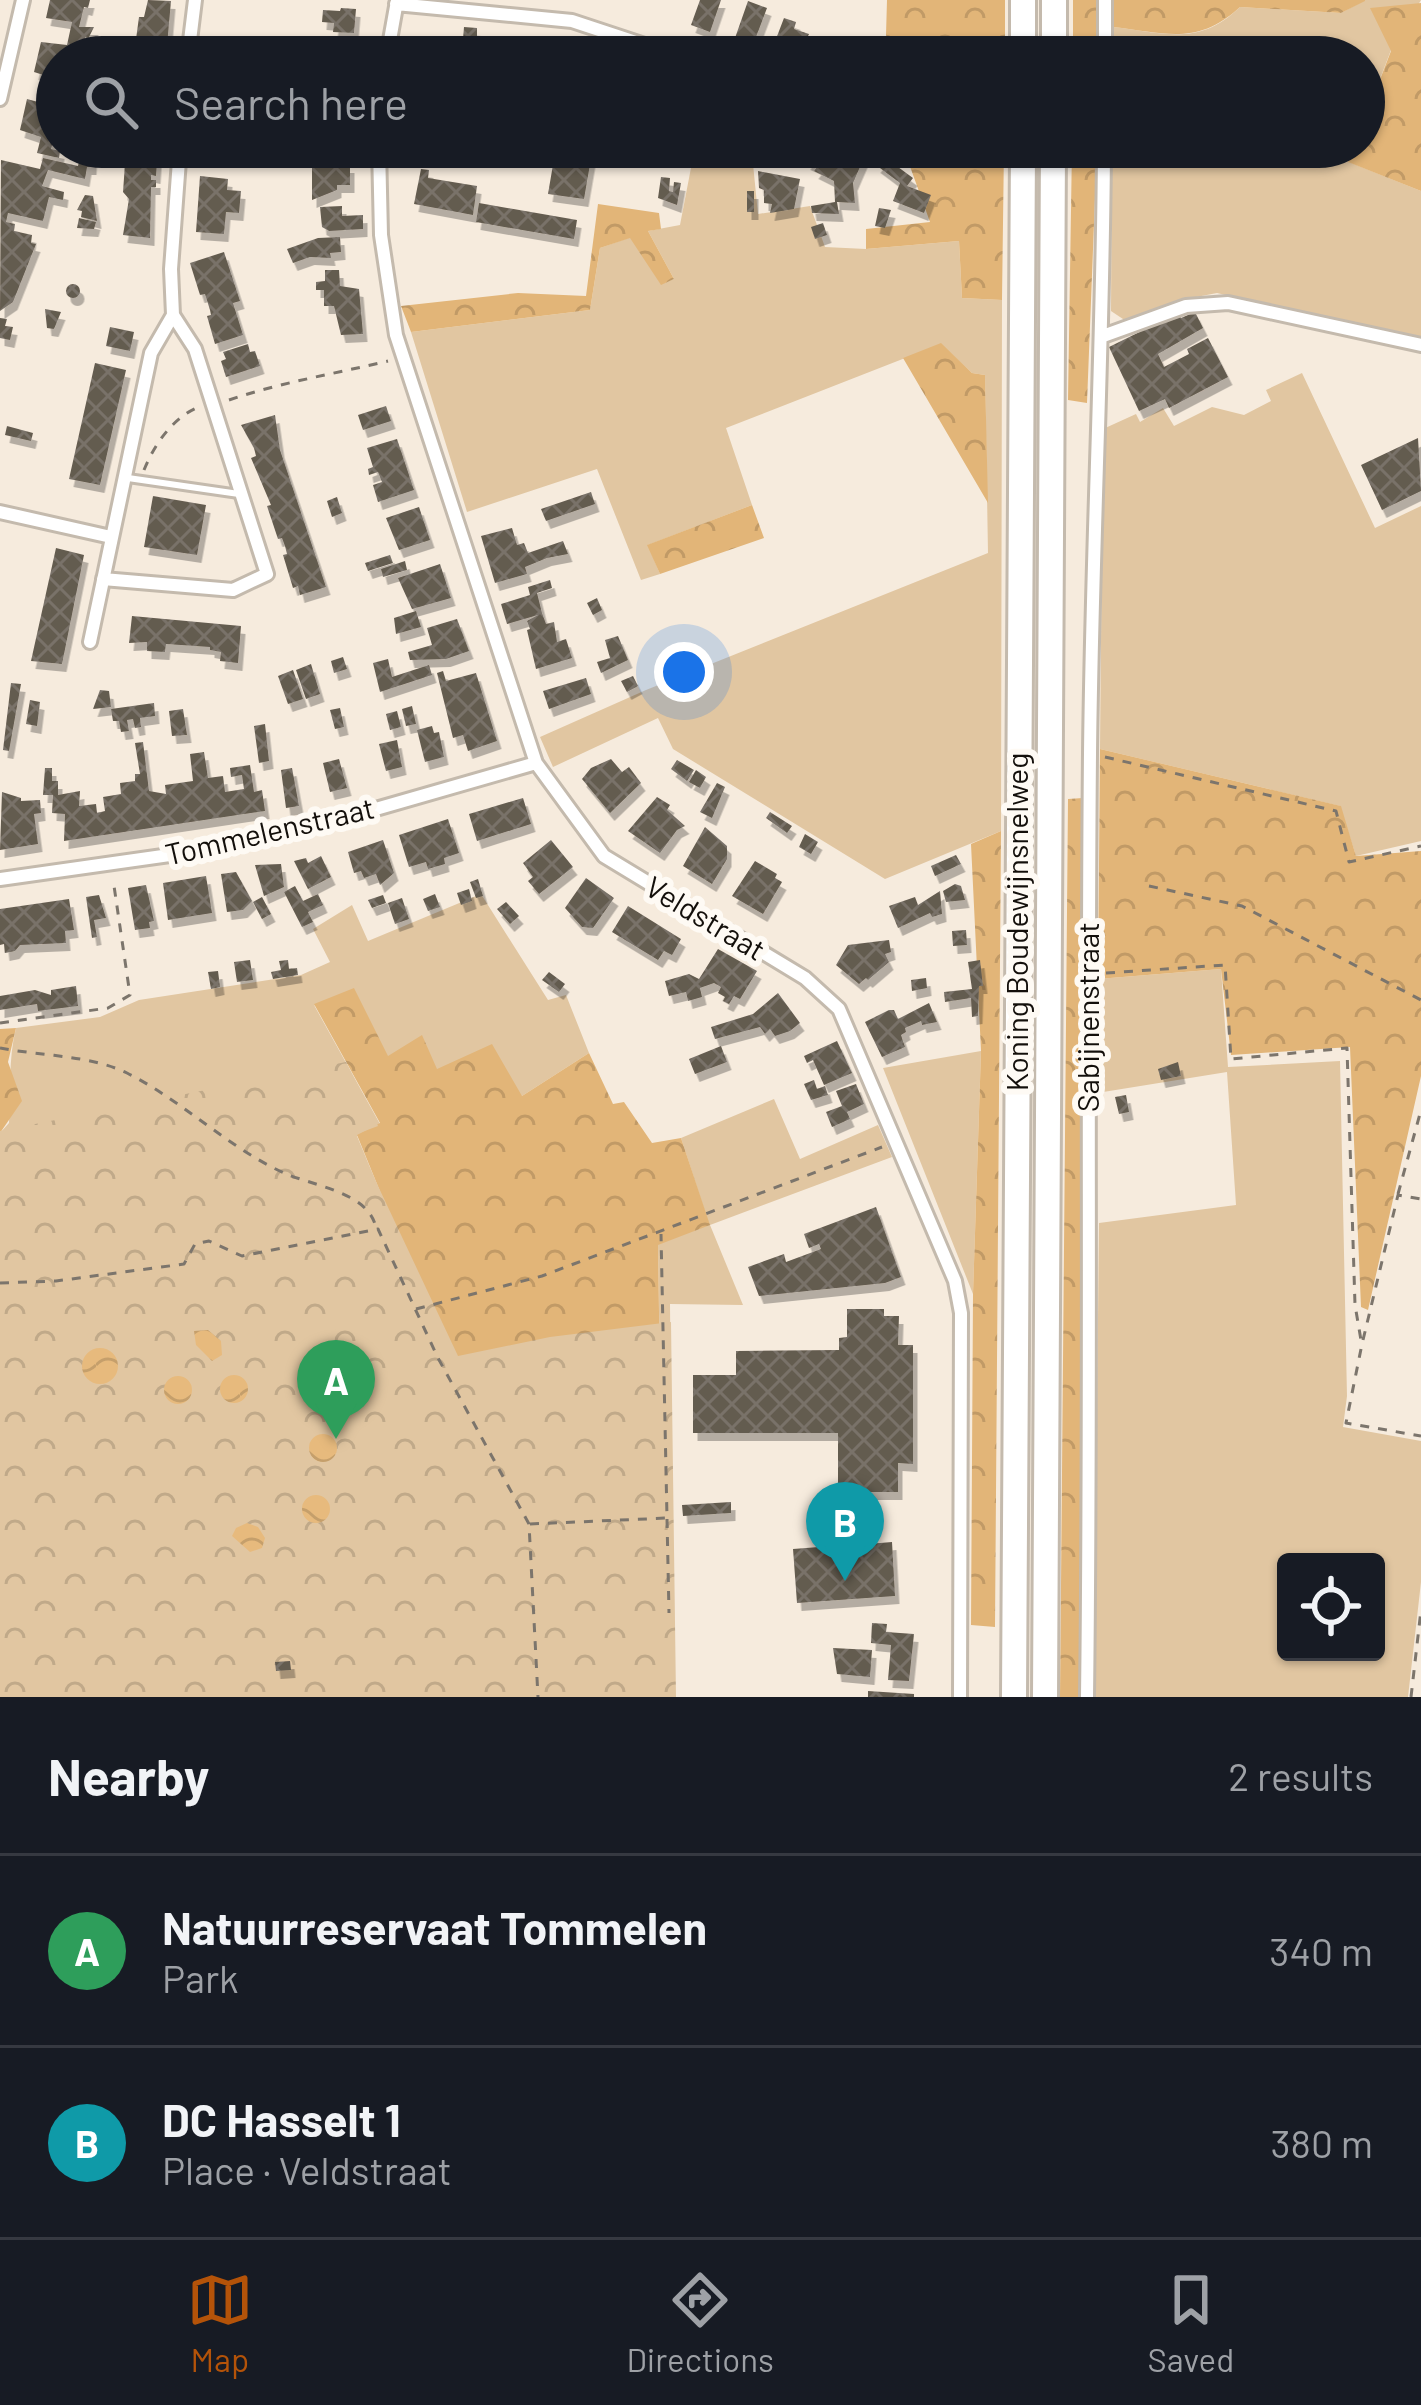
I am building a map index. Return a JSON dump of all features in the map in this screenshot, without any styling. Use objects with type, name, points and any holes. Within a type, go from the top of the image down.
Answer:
[{"type":"highway","points":[[1023,0],[1023,36]]},
{"type":"highway","points":[[1054,0],[1054,36]]},
{"type":"highway","name":"Koning Boudewijnsnelweg","points":[[1014,1697],[1022,168]]},
{"type":"highway","name":"Koning Boudewijnsnelweg","points":[[1045,1697],[1053,168]]},
{"type":"street","points":[[0,99],[23,0]]},
{"type":"street","points":[[191,36],[195,0]]},
{"type":"street","points":[[1105,0],[1105,36]]},
{"type":"street","points":[[391,36],[397,2],[572,21],[617,36]]},
{"type":"street","points":[[103,579],[233,590],[267,574],[195,349],[173,315],[171,269],[178,168]]},
{"type":"street","name":"Veldstraat","points":[[380,168],[383,259],[401,357],[536,763],[604,856],[825,993],[839,1010],[955,1281],[961,1313],[960,1697]]},
{"type":"street","name":"Sabijnenstraat","points":[[1087,1697],[1090,753],[1104,168]]},
{"type":"street","points":[[1103,336],[1186,306],[1228,303],[1421,345]]},
{"type":"street","points":[[90,642],[151,352],[173,315]]},
{"type":"street","points":[[0,512],[111,537]]},
{"type":"street","name":"Tommelenstraat","points":[[0,879],[111,865],[313,827],[536,763]]},
{"type":"lane","points":[[124,478],[242,494]]},
{"type":"path","points":[[142,480],[150,454],[179,417],[284,381],[311,380],[401,357]]},
{"type":"path","points":[[1090,753],[1336,811],[1348,862],[1421,846]]},
{"type":"path","points":[[0,1023],[108,1008],[130,995],[111,865]]},
{"type":"path","points":[[1149,886],[1242,906],[1421,1000]]},
{"type":"path","points":[[1099,974],[1225,965],[1231,1059],[1347,1048],[1354,1305],[1362,1346]]},
{"type":"path","points":[[0,1048],[93,1062],[125,1072],[221,1137],[283,1173],[357,1201],[374,1217],[414,1310],[529,1524],[538,1697]]},
{"type":"path","points":[[1421,1110],[1346,1423],[1421,1436]]},
{"type":"path","points":[[414,1310],[542,1276],[896,1142]]},
{"type":"path","points":[[1398,1195],[1421,1199]]},
{"type":"path","points":[[0,1283],[56,1281],[184,1264],[194,1244],[209,1240],[242,1256],[376,1229]]},
{"type":"path","points":[[661,1234],[669,1613]]},
{"type":"path","points":[[529,1524],[667,1518]]},
{"type":"path","points":[[1411,1697],[1421,1610]]},
{"type":"green space","points":[[887,0],[1005,0],[1005,36],[886,35]]},
{"type":"green space","points":[[1073,0],[1099,0],[1099,36],[1073,36]]},
{"type":"green space","points":[[1114,0],[1365,1],[1341,13],[1240,7],[1210,27],[1165,34],[1113,27]]},
{"type":"green space","points":[[1365,0],[1421,0],[1385,66],[1385,36],[1113,36],[1113,27],[1165,34],[1196,32],[1225,20],[1240,7],[1341,13]]},
{"type":"green space","points":[[1421,3],[1421,191],[1363,168],[1385,168],[1385,67],[1391,51],[1370,8]]},
{"type":"green space","points":[[691,168],[753,168],[758,214],[810,206],[825,247],[866,249],[959,241],[962,298],[1002,300],[1001,831],[885,879],[673,749],[658,718],[553,767],[540,737],[988,553],[985,375],[972,373],[941,344],[726,428],[752,505],[648,545],[660,574],[641,580],[597,469],[467,512],[411,332],[590,310],[600,248],[631,237],[661,284],[674,279],[648,231],[680,225]]},
{"type":"green space","points":[[911,168],[1004,168],[1002,300],[962,298],[959,241],[866,249],[866,229],[930,222]]},
{"type":"green space","points":[[1072,168],[1096,168],[1087,403],[1068,400]]},
{"type":"green space","points":[[1112,168],[1364,168],[1421,191],[1421,341],[1217,293],[1126,321],[1111,311]]},
{"type":"green space","points":[[598,204],[659,213],[661,229],[648,231],[674,279],[661,285],[630,238],[600,248],[590,310],[411,332],[401,306],[518,293],[586,296]]},
{"type":"green space","points":[[941,343],[972,373],[985,375],[988,503],[903,358]]},
{"type":"green space","points":[[1302,373],[1375,528],[1421,506],[1421,841],[1356,856],[1340,806],[1100,749],[1103,429],[1136,414],[1140,422],[1163,408],[1174,426],[1212,407],[1244,415],[1271,401],[1266,390]]},
{"type":"green space","points":[[752,505],[764,538],[660,574],[647,545]]},
{"type":"green space","points":[[1100,749],[1341,806],[1356,856],[1421,851],[1421,1076],[1368,1310],[1361,1307],[1350,1047],[1231,1055],[1221,969],[1098,979]]},
{"type":"green space","points":[[1083,798],[1080,1697],[1060,1697],[1068,799]]},
{"type":"green space","points":[[1001,831],[995,1627],[971,1625],[973,1294],[981,1051],[971,844]]},
{"type":"green space","points":[[481,894],[548,1000],[566,995],[589,1053],[522,1096],[388,1057],[314,1005],[380,1124],[357,1136],[388,1211],[662,1510],[658,1244],[709,1224],[681,1138],[774,1099],[800,1159],[878,1125],[892,1157],[710,1225],[743,1305],[670,1304],[672,1520],[0,1133],[9,1123],[16,1028],[100,1017],[139,1000],[301,975],[330,962],[313,929],[352,905],[368,941]]},
{"type":"green space","points":[[1221,969],[1228,1067],[1340,1061],[1347,1396],[1343,1427],[1421,1441],[1421,1582],[1408,1697],[1094,1697],[1099,1223],[1236,1205],[1227,1072],[1097,1093],[1098,979]]},
{"type":"green space","points":[[354,988],[388,1056],[422,1035],[437,1069],[492,1044],[522,1096],[589,1053],[613,1104],[624,1102],[652,1143],[681,1138],[710,1225],[658,1245],[662,1511],[0,1265],[388,1211],[357,1135],[380,1123],[314,1004]]},
{"type":"green space","points":[[16,1028],[8,1062],[22,1101],[0,1133],[0,1029]]},
{"type":"green space","points":[[981,1051],[973,1294],[883,1068]]},
{"type":"green space","points":[[346,1062],[378,1126],[354,1135],[458,1356],[550,1337],[671,1322],[676,1697],[0,1697],[0,1131]]},
{"type":"water","points":[[208,1330],[221,1341],[222,1355],[212,1361],[196,1345],[194,1331]]},
{"type":"water","points":[[100,1348],[113,1353],[118,1366],[113,1379],[100,1384],[87,1379],[82,1366],[87,1353]]},
{"type":"water","points":[[234,1375],[244,1379],[248,1389],[244,1399],[234,1403],[224,1399],[220,1389],[224,1379]]},
{"type":"water","points":[[178,1376],[188,1380],[192,1390],[188,1400],[178,1404],[168,1400],[164,1390],[168,1380]]},
{"type":"water","points":[[323,1434],[333,1438],[337,1448],[333,1458],[323,1462],[313,1458],[309,1448],[313,1438]]},
{"type":"water","points":[[316,1495],[326,1499],[330,1509],[326,1519],[316,1523],[306,1519],[302,1509],[306,1499]]},
{"type":"water","points":[[247,1523],[258,1527],[265,1538],[262,1548],[250,1552],[232,1536]]},
{"type":"building","points":[[50,0],[90,0],[79,27],[94,27],[90,36],[69,36],[72,22],[46,18]]},
{"type":"building","points":[[148,0],[171,1],[168,36],[136,36],[139,17],[144,17]]},
{"type":"building","points":[[700,0],[721,0],[710,32],[691,25]]},
{"type":"building","points":[[748,1],[767,8],[756,36],[736,36]]},
{"type":"building","points":[[356,9],[354,33],[333,32],[334,23],[322,22],[323,10]]},
{"type":"building","points":[[784,18],[796,22],[794,29],[809,34],[808,36],[777,36]]},
{"type":"building","points":[[464,27],[477,28],[477,36],[463,36]]},
{"type":"building","points":[[27,99],[36,101],[36,135],[20,130]]},
{"type":"building","points":[[1,160],[40,169],[87,168],[85,179],[48,170],[42,186],[64,192],[63,200],[49,197],[43,221],[8,213],[6,222],[15,224],[14,231],[32,235],[31,243],[36,244],[13,302],[0,311]]},
{"type":"building","points":[[125,168],[157,168],[156,176],[151,175],[156,187],[151,187],[150,238],[123,235],[129,199],[123,192]]},
{"type":"building","points":[[312,168],[350,168],[350,185],[337,185],[337,190],[312,200]]},
{"type":"building","points":[[552,168],[589,168],[584,199],[548,194]]},
{"type":"building","points":[[860,168],[853,183],[855,203],[837,202],[839,214],[812,213],[811,206],[835,202],[834,181],[814,171]]},
{"type":"building","points":[[880,168],[899,168],[913,178],[907,186],[931,195],[924,213],[893,201],[900,183]]},
{"type":"building","points":[[421,169],[429,170],[428,178],[477,186],[473,215],[414,204]]},
{"type":"building","points":[[758,171],[800,179],[794,209],[770,213],[772,204],[764,203]]},
{"type":"building","points":[[200,176],[228,179],[227,190],[241,191],[239,213],[226,212],[224,234],[196,232]]},
{"type":"building","points":[[661,177],[670,178],[669,191],[673,192],[674,182],[681,183],[677,205],[658,198]]},
{"type":"building","points":[[747,191],[754,191],[754,212],[747,212]]},
{"type":"building","points":[[85,195],[93,196],[97,221],[81,217],[82,211],[77,210]]},
{"type":"building","points":[[479,203],[577,220],[574,239],[476,222]]},
{"type":"building","points":[[342,206],[342,216],[363,215],[363,229],[329,231],[322,227],[320,207]]},
{"type":"building","points":[[879,208],[891,210],[885,228],[875,226]]},
{"type":"building","points":[[79,218],[96,222],[94,229],[77,228]]},
{"type":"building","points":[[823,223],[827,235],[815,239],[811,227]]},
{"type":"building","points":[[340,237],[341,252],[330,253],[331,258],[310,257],[293,263],[287,249],[318,238]]},
{"type":"building","points":[[224,252],[240,301],[233,303],[243,335],[215,344],[207,316],[210,310],[190,263]]},
{"type":"building","points":[[325,270],[339,270],[340,286],[359,289],[363,334],[341,335],[334,306],[324,306],[324,290],[316,290],[316,282],[325,281]]},
{"type":"building","points":[[73,284],[80,291],[73,298],[66,291]]},
{"type":"building","points":[[45,309],[61,312],[54,329],[47,328]]},
{"type":"building","points":[[1195,312],[1203,328],[1158,354],[1164,367],[1208,338],[1228,377],[1169,408],[1165,399],[1139,411],[1109,347],[1178,313],[1181,318]]},
{"type":"building","points":[[0,318],[7,319],[5,326],[13,327],[10,340],[0,338]]},
{"type":"building","points":[[110,327],[134,332],[130,351],[106,346]]},
{"type":"building","points":[[248,344],[260,366],[226,377],[223,352]]},
{"type":"building","points":[[95,363],[126,370],[100,485],[69,479]]},
{"type":"building","points":[[386,406],[391,421],[363,430],[358,415]]},
{"type":"building","points":[[275,415],[280,450],[326,587],[300,595],[298,586],[293,588],[283,555],[287,554],[285,546],[278,539],[267,506],[271,505],[251,458],[256,456],[254,448],[241,425]]},
{"type":"building","points":[[7,426],[33,433],[31,441],[5,435]]},
{"type":"building","points":[[1418,438],[1421,491],[1382,510],[1361,465]]},
{"type":"building","points":[[397,439],[414,490],[378,502],[373,485],[382,482],[378,472],[369,475],[373,467],[367,448]]},
{"type":"building","points":[[591,492],[595,504],[546,521],[541,509]]},
{"type":"building","points":[[153,496],[206,505],[197,555],[144,547]]},
{"type":"building","points":[[337,497],[342,513],[332,517],[327,501]]},
{"type":"building","points":[[419,507],[430,540],[399,550],[386,518]]},
{"type":"building","points":[[512,528],[517,545],[524,543],[528,553],[563,541],[568,554],[547,558],[525,567],[527,574],[495,583],[481,536]]},
{"type":"building","points":[[56,548],[84,555],[62,664],[31,661]]},
{"type":"building","points":[[390,555],[393,563],[368,571],[365,563]]},
{"type":"building","points":[[405,561],[407,570],[383,577],[381,569]]},
{"type":"building","points":[[440,564],[451,598],[412,609],[398,578]]},
{"type":"building","points":[[550,580],[552,588],[537,593],[542,613],[546,624],[554,622],[557,642],[566,639],[572,658],[536,669],[527,621],[538,615],[507,624],[501,604],[530,595],[528,587]]},
{"type":"building","points":[[597,598],[602,610],[593,615],[587,603]]},
{"type":"building","points":[[416,611],[421,627],[396,634],[394,618]]},
{"type":"building","points":[[132,616],[241,626],[238,663],[220,661],[221,652],[210,647],[166,644],[165,652],[147,651],[147,642],[129,643]]},
{"type":"building","points":[[457,619],[469,651],[446,659],[410,660],[408,652],[432,645],[427,628]]},
{"type":"building","points":[[618,636],[628,660],[601,673],[597,662],[610,658],[605,640]]},
{"type":"building","points":[[343,657],[347,669],[334,673],[331,661]]},
{"type":"building","points":[[388,659],[392,677],[429,665],[432,675],[380,692],[373,663]]},
{"type":"building","points":[[311,664],[320,694],[306,699],[296,670]]},
{"type":"building","points":[[293,670],[303,699],[288,704],[278,676]]},
{"type":"building","points":[[443,671],[446,681],[476,673],[497,741],[468,751],[463,735],[453,738],[437,673]]},
{"type":"building","points":[[633,676],[638,686],[627,692],[621,681]]},
{"type":"building","points":[[586,678],[591,694],[549,709],[543,691]]},
{"type":"building","points":[[11,683],[21,684],[9,751],[3,750]]},
{"type":"building","points":[[100,690],[109,691],[111,707],[93,709]]},
{"type":"building","points":[[30,700],[40,702],[37,726],[26,724]]},
{"type":"building","points":[[154,703],[155,716],[140,718],[141,727],[127,720],[129,731],[121,732],[119,721],[113,721],[111,709]]},
{"type":"building","points":[[412,706],[416,724],[406,726],[402,709]]},
{"type":"building","points":[[340,708],[344,727],[335,729],[330,710]]},
{"type":"building","points":[[183,709],[187,735],[172,736],[169,711]]},
{"type":"building","points":[[397,711],[401,727],[390,730],[386,714]]},
{"type":"building","points":[[265,724],[269,761],[259,763],[254,726]]},
{"type":"building","points":[[432,726],[434,733],[439,732],[444,757],[425,762],[417,730]]},
{"type":"building","points":[[397,740],[402,767],[386,771],[379,744]]},
{"type":"building","points":[[143,742],[149,791],[166,794],[165,785],[193,781],[190,754],[204,752],[208,778],[223,776],[225,792],[244,789],[242,775],[231,777],[230,768],[250,765],[254,792],[262,790],[265,811],[64,841],[65,814],[52,813],[53,795],[43,795],[45,768],[52,768],[58,795],[80,791],[79,806],[96,804],[97,813],[105,811],[103,797],[121,794],[120,783],[135,781],[135,774],[140,774],[135,743]]},
{"type":"building","points":[[339,759],[347,788],[330,792],[323,763]]},
{"type":"building","points":[[611,759],[622,772],[629,767],[641,783],[610,813],[582,779],[591,768]]},
{"type":"building","points":[[677,760],[694,770],[687,781],[671,769]]},
{"type":"building","points":[[292,768],[299,806],[286,808],[281,770]]},
{"type":"building","points":[[696,770],[706,777],[700,788],[689,782]]},
{"type":"building","points":[[717,783],[725,787],[712,818],[700,812]]},
{"type":"building","points":[[2,792],[21,801],[40,800],[41,813],[34,814],[38,844],[0,850]]},
{"type":"building","points":[[657,797],[670,805],[667,810],[685,826],[660,853],[628,831]]},
{"type":"building","points":[[523,798],[531,824],[477,841],[469,814]]},
{"type":"building","points":[[770,812],[792,826],[787,833],[766,818]]},
{"type":"building","points":[[448,819],[459,853],[428,869],[426,862],[409,867],[399,835]]},
{"type":"building","points":[[705,827],[727,846],[727,859],[712,884],[683,866]]},
{"type":"building","points":[[805,834],[818,842],[811,854],[799,847]]},
{"type":"building","points":[[383,840],[394,873],[380,885],[376,874],[364,878],[361,871],[354,873],[348,852]]},
{"type":"building","points":[[551,840],[573,867],[539,894],[528,881],[533,877],[523,863]]},
{"type":"building","points":[[956,855],[961,864],[935,876],[931,866]]},
{"type":"building","points":[[321,856],[331,877],[308,889],[294,861],[306,858],[308,863]]},
{"type":"building","points":[[755,861],[782,882],[763,914],[732,896]]},
{"type":"building","points":[[281,864],[284,887],[264,896],[255,865]]},
{"type":"building","points":[[236,872],[252,901],[243,910],[227,912],[221,874]]},
{"type":"building","points":[[206,876],[212,913],[168,920],[163,883]]},
{"type":"building","points":[[586,878],[614,898],[593,928],[582,927],[565,908]]},
{"type":"building","points":[[478,879],[483,896],[476,898],[470,882]]},
{"type":"building","points":[[146,885],[154,921],[149,922],[150,928],[135,930],[128,888]]},
{"type":"building","points":[[295,886],[303,901],[318,894],[323,905],[308,912],[313,922],[302,927],[284,892]]},
{"type":"building","points":[[961,886],[965,900],[946,902],[943,891]]},
{"type":"building","points":[[469,889],[472,901],[461,905],[457,893]]},
{"type":"building","points":[[940,891],[942,914],[932,917],[930,913],[898,928],[889,906],[915,897],[918,905]]},
{"type":"building","points":[[435,894],[440,907],[428,911],[423,899]]},
{"type":"building","points":[[99,895],[106,918],[94,920],[97,937],[92,938],[86,897]]},
{"type":"building","points":[[383,895],[386,903],[372,908],[368,900]]},
{"type":"building","points":[[262,897],[271,914],[262,919],[253,902]]},
{"type":"building","points":[[402,898],[409,919],[395,924],[388,903]]},
{"type":"building","points":[[69,899],[74,930],[65,931],[66,943],[20,945],[5,953],[4,944],[0,945],[0,909]]},
{"type":"building","points":[[506,902],[519,916],[510,924],[497,909]]},
{"type":"building","points":[[628,906],[681,939],[672,955],[664,951],[658,960],[612,932]]},
{"type":"building","points":[[966,930],[967,945],[953,946],[952,931]]},
{"type":"building","points":[[889,940],[891,952],[885,954],[889,962],[868,980],[859,984],[836,965],[848,945]]},
{"type":"building","points":[[718,949],[757,971],[740,999],[734,996],[729,1004],[723,1001],[725,997],[718,993],[721,987],[714,983],[700,988],[702,997],[688,1001],[686,992],[669,996],[665,981],[689,974],[699,979]]},
{"type":"building","points":[[250,960],[253,980],[237,982],[234,962]]},
{"type":"building","points":[[288,960],[289,969],[297,968],[298,975],[273,979],[271,972],[281,970],[279,961]]},
{"type":"building","points":[[980,960],[983,986],[979,986],[978,1016],[972,1017],[971,998],[945,1002],[944,992],[972,989],[968,962]]},
{"type":"building","points":[[218,971],[220,987],[211,989],[208,972]]},
{"type":"building","points":[[549,972],[565,984],[559,992],[542,980]]},
{"type":"building","points":[[926,978],[927,988],[912,991],[911,980]]},
{"type":"building","points":[[76,986],[78,1006],[38,1011],[37,1004],[0,1010],[0,996],[35,990],[51,995],[51,990]]},
{"type":"building","points":[[778,993],[800,1023],[790,1031],[775,1036],[760,1027],[715,1039],[711,1027],[753,1014]]},
{"type":"building","points":[[929,1003],[937,1022],[922,1025],[921,1021],[905,1028],[901,1035],[905,1047],[882,1057],[865,1022],[889,1010],[898,1019]]},
{"type":"building","points":[[837,1041],[852,1073],[824,1085],[813,1060],[807,1063],[804,1056]]},
{"type":"building","points":[[721,1046],[727,1062],[695,1074],[689,1059]]},
{"type":"building","points":[[1178,1062],[1181,1076],[1161,1080],[1158,1069]]},
{"type":"building","points":[[814,1080],[817,1089],[825,1086],[828,1095],[811,1100],[804,1084]]},
{"type":"building","points":[[856,1084],[864,1104],[847,1112],[850,1119],[832,1127],[826,1112],[842,1106],[836,1091]]},
{"type":"building","points":[[1126,1095],[1129,1112],[1119,1114],[1115,1097]]},
{"type":"building","points":[[876,1207],[901,1277],[885,1283],[759,1296],[748,1267],[784,1254],[786,1262],[821,1249],[819,1244],[809,1248],[804,1234]]},
{"type":"building","points":[[847,1309],[884,1309],[884,1316],[899,1316],[898,1345],[913,1345],[913,1464],[898,1463],[898,1492],[838,1492],[838,1433],[693,1433],[693,1375],[736,1375],[736,1351],[839,1350],[839,1338],[847,1337]]},
{"type":"building","points":[[731,1502],[731,1513],[683,1516],[682,1505]]},
{"type":"building","points":[[867,1527],[868,1544],[892,1542],[895,1596],[797,1603],[793,1549],[819,1547],[818,1530]]},
{"type":"building","points":[[872,1623],[887,1624],[886,1632],[914,1634],[909,1681],[888,1680],[891,1645],[871,1643]]},
{"type":"building","points":[[833,1648],[872,1650],[870,1677],[837,1674]]},
{"type":"building","points":[[290,1661],[291,1670],[276,1671],[275,1662]]},
{"type":"building","points":[[868,1691],[914,1694],[914,1697],[868,1697]]},
{"type":"place","name":"Natuurreservaat Tommelen","points":[[336,1439]]},
{"type":"place","name":"DC Hasselt 1","points":[[845,1581]]}]
